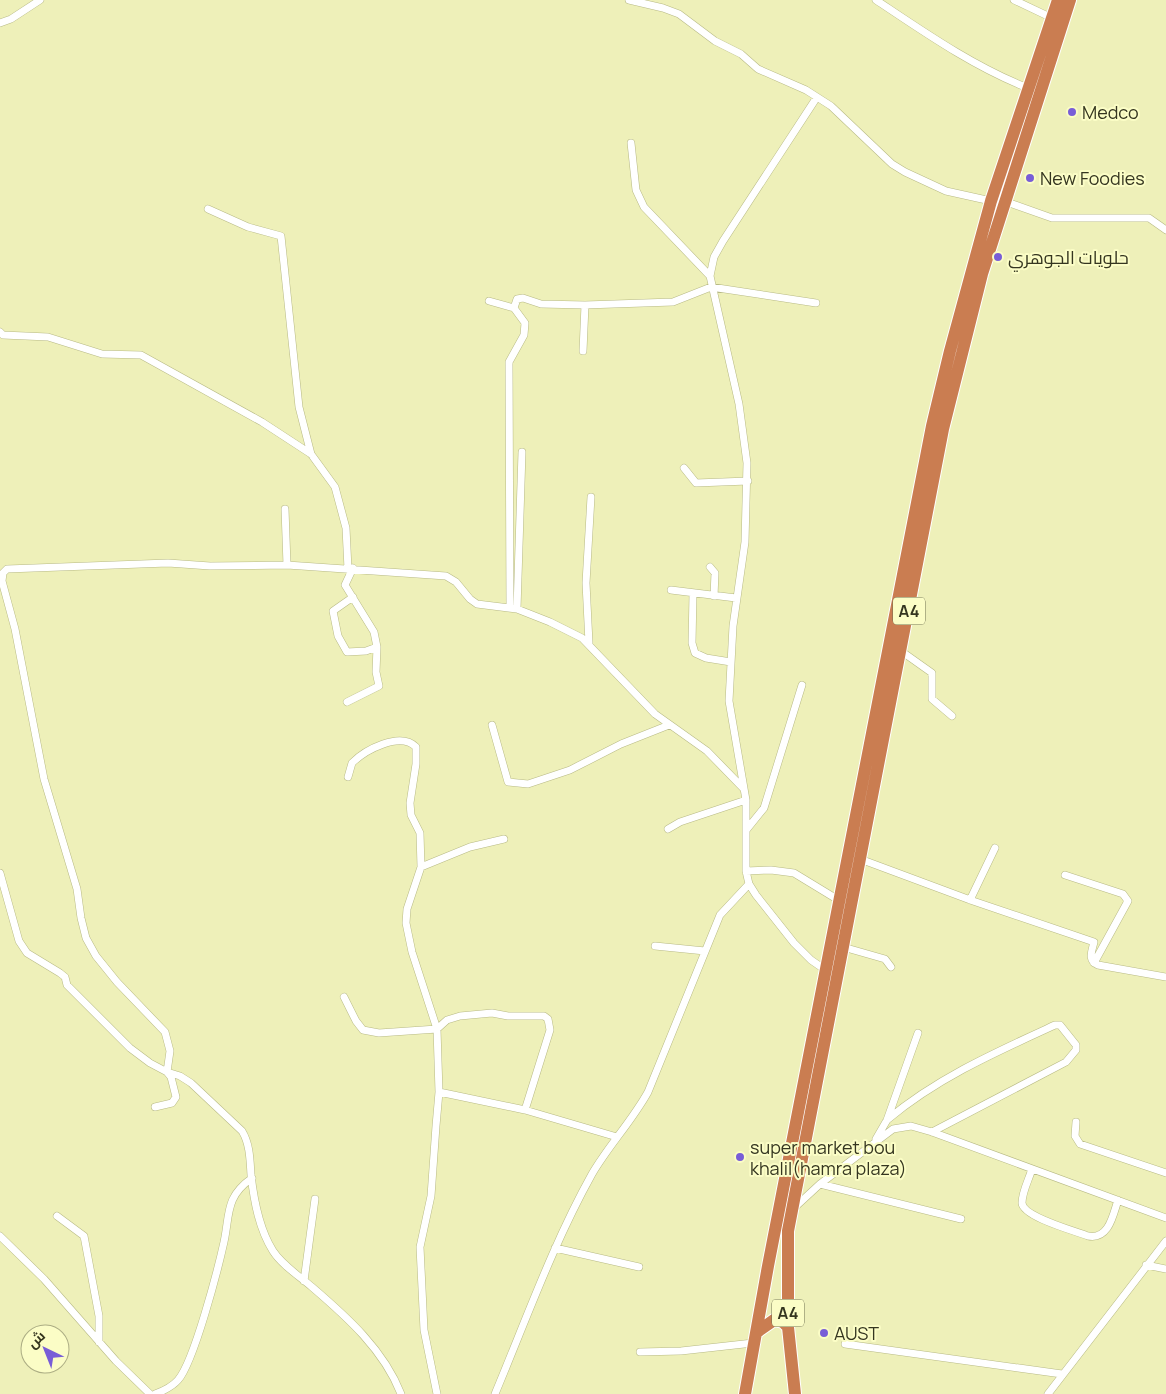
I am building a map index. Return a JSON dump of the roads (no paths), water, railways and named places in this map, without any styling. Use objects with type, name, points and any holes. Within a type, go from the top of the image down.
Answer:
[{"type":"highway","name":"A4","points":[[1010,163],[1028,88],[1058,0]]},
{"type":"highway","name":"A4","points":[[752,1394],[748,1379],[755,1337],[932,426],[954,333],[1010,163],[1070,0]]},
{"type":"highway","name":"A4","points":[[795,1394],[788,1327],[788,1231],[946,419],[998,201]]},
{"type":"highway","points":[[755,1337],[774,1320],[783,1322],[788,1327]]},
{"type":"highway","points":[[745,1394],[748,1379]]},
{"type":"street","points":[[0,23],[11,19],[40,0]]},
{"type":"street","points":[[629,0],[679,14],[715,41],[741,54],[758,69],[788,80],[818,97],[850,122],[892,164],[904,172],[946,191],[998,201],[1052,218],[1149,218],[1166,230]]},
{"type":"street","points":[[876,0],[973,61],[1004,78],[1028,88]]},
{"type":"street","points":[[1014,0],[1052,18]]},
{"type":"street","points":[[818,97],[723,241],[714,257],[710,276],[739,404],[748,481],[745,542],[736,598],[729,701],[746,800],[746,871],[749,884],[794,943],[811,960],[827,972]]},
{"type":"street","points":[[631,143],[636,190],[644,207],[710,276]]},
{"type":"street","points":[[208,208],[248,227],[281,236],[299,407],[311,454]]},
{"type":"street","points":[[514,308],[517,299],[523,298],[541,304],[585,305],[673,302],[711,287],[816,303]]},
{"type":"street","points":[[489,301],[514,308],[525,324],[524,335],[509,362],[514,609]]},
{"type":"street","points":[[583,351],[585,305]]},
{"type":"street","points":[[0,332],[3,335],[48,337],[102,354],[141,355],[262,422],[311,454],[336,487],[346,528],[351,568],[345,585],[374,632],[376,672],[379,686],[347,702]]},
{"type":"street","points":[[514,609],[522,452]]},
{"type":"street","points":[[684,468],[696,483],[748,481]]},
{"type":"street","points":[[589,643],[586,583],[591,497]]},
{"type":"street","points":[[285,509],[287,565]]},
{"type":"street","points":[[155,1107],[172,1103],[176,1097],[171,1078],[167,1072],[170,1051],[165,1032],[96,956],[86,938],[75,880],[44,779],[15,629],[2,576],[4,571],[13,567],[168,563],[210,566],[287,565],[446,576],[456,582],[470,599],[477,604],[514,609],[568,630],[589,643],[655,714],[707,751],[744,790]]},
{"type":"street","points":[[710,567],[715,573],[714,596]]},
{"type":"street","points":[[671,590],[736,598]]},
{"type":"street","points":[[693,594],[692,643],[695,653],[706,658],[731,662]]},
{"type":"street","points":[[353,598],[341,604],[333,611],[338,636],[347,652],[366,652],[376,647]]},
{"type":"street","points":[[901,652],[932,673],[932,699],[952,716]]},
{"type":"street","points":[[747,829],[764,808],[802,685]]},
{"type":"street","points":[[492,725],[508,782],[528,784],[570,770],[622,744],[668,725]]},
{"type":"street","points":[[348,777],[352,762],[372,749],[391,742],[402,741],[416,747],[416,764],[410,803],[411,815],[420,833],[421,867],[407,909],[406,923],[412,952],[437,1028],[439,1092],[430,1196],[420,1247],[424,1330],[437,1394]]},
{"type":"street","points":[[668,829],[680,822],[746,800]]},
{"type":"street","points":[[421,867],[470,847],[504,839]]},
{"type":"street","points":[[970,900],[994,848]]},
{"type":"street","points":[[860,859],[970,900],[1094,942],[1090,955],[1094,963]]},
{"type":"street","points":[[746,871],[771,870],[794,874],[840,901]]},
{"type":"street","points":[[0,872],[19,941],[24,950],[65,977],[67,985],[130,1048],[167,1072],[180,1076],[191,1083],[240,1128],[247,1141],[261,1224],[273,1252],[348,1318],[390,1371],[400,1394]]},
{"type":"street","points":[[1065,875],[1123,894],[1128,901],[1094,963]]},
{"type":"street","points":[[495,1394],[555,1248],[593,1173],[636,1115],[648,1092],[720,915],[749,884]]},
{"type":"street","points":[[655,946],[705,951]]},
{"type":"street","points":[[843,947],[885,959],[891,967]]},
{"type":"street","points":[[1094,963],[1166,977]]},
{"type":"street","points":[[344,997],[356,1021],[363,1030],[379,1033],[437,1028],[447,1020],[460,1016],[492,1013],[513,1016],[539,1014],[548,1019],[550,1030],[525,1110]]},
{"type":"street","points":[[887,1120],[917,1096],[947,1077],[1055,1025],[1060,1025],[1076,1045],[1076,1050],[1066,1062],[932,1132]]},
{"type":"street","points":[[875,1142],[887,1120],[918,1033]]},
{"type":"street","points":[[439,1092],[525,1110],[618,1137]]},
{"type":"street","points":[[1076,1122],[1075,1136],[1080,1144],[1166,1173]]},
{"type":"street","points":[[792,1210],[820,1184],[893,1129],[918,1127],[1166,1218]]},
{"type":"street","points":[[1032,1168],[1022,1201],[1025,1210],[1092,1237],[1107,1229],[1118,1200]]},
{"type":"street","points":[[155,1394],[174,1384],[184,1371],[197,1337],[224,1242],[229,1206],[238,1190],[252,1178]]},
{"type":"street","points":[[820,1184],[961,1219]]},
{"type":"street","points":[[304,1281],[316,1199]]},
{"type":"street","points":[[57,1216],[84,1236],[99,1316],[99,1342]]},
{"type":"street","points":[[0,1236],[44,1279],[99,1342],[150,1394]]},
{"type":"street","points":[[1048,1394],[1166,1241]]},
{"type":"street","points":[[555,1248],[639,1268]]},
{"type":"street","points":[[1146,1265],[1166,1269]]},
{"type":"street","points":[[640,1352],[681,1351],[755,1337]]},
{"type":"street","points":[[846,1344],[1062,1374]]},
{"type":"place","name":"Medco","points":[[1072,112]]},
{"type":"place","name":"New Foodies","points":[[1030,178]]},
{"type":"place","name":"حلويات الجوهري","points":[[998,257]]},
{"type":"place","name":"super market bou khalil(hamra plaza)","points":[[740,1157]]},
{"type":"place","name":"AUST","points":[[824,1333]]}]
